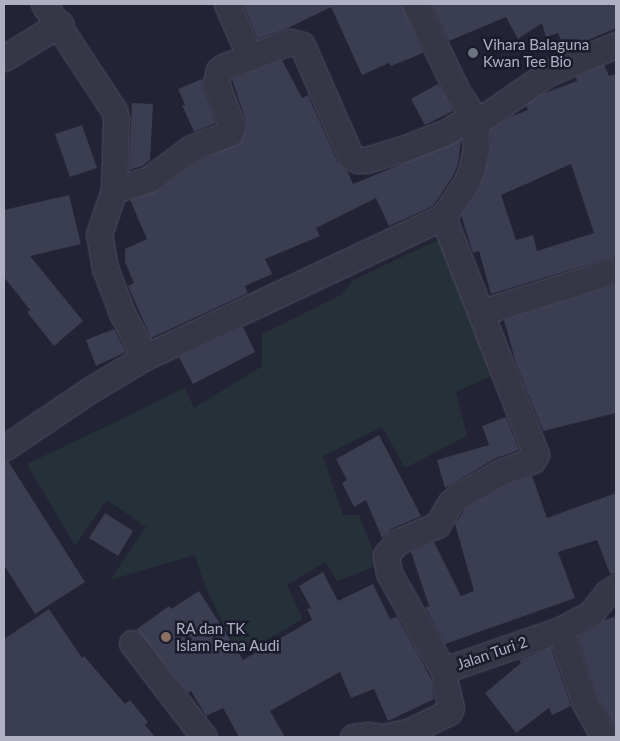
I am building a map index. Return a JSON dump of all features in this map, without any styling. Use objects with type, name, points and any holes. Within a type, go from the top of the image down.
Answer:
[{"type":"street","points":[[44,4],[60,24],[114,110],[114,190],[98,234],[105,268],[122,313],[145,357]]},
{"type":"street","points":[[227,4],[250,57]]},
{"type":"street","points":[[4,448],[90,390],[145,357],[443,217],[466,184],[472,168],[476,148],[475,119],[457,91],[416,4]]},
{"type":"street","points":[[4,58],[60,24]]},
{"type":"street","points":[[114,190],[149,179],[191,148],[230,133],[232,126],[216,83],[217,76],[225,66],[290,42],[302,45],[351,157],[358,160],[366,160],[403,149],[444,133],[475,119],[548,73],[616,45]]},
{"type":"street","points":[[443,217],[535,449],[535,457],[503,471],[458,496],[451,502],[437,525],[398,542],[386,555],[389,573],[446,673]]},
{"type":"street","points":[[482,312],[616,270]]},
{"type":"street","name":"Jalan Turi 2","points":[[354,737],[367,734],[384,737],[410,731],[449,712],[451,708],[444,681],[446,673],[450,668],[560,630],[590,614],[607,593],[616,587]]},
{"type":"street","points":[[560,630],[585,703],[604,737]]},
{"type":"street","points":[[132,643],[204,737]]},
{"type":"shaded area","points":[[454,232],[509,368],[456,392],[467,436],[405,468],[382,427],[323,456],[343,515],[359,515],[379,565],[337,581],[325,562],[287,585],[303,619],[238,656],[203,581],[195,555],[110,580],[146,527],[107,500],[75,546],[27,464],[185,387],[194,408],[262,366],[262,334],[341,295],[353,280]]},
{"type":"building","points":[[243,4],[401,4],[423,53],[391,66],[389,63],[362,75],[331,7],[288,28],[258,39]]},
{"type":"building","points":[[431,4],[616,4],[616,28],[565,50],[558,33],[546,37],[542,23],[518,39],[506,17],[449,41]]},
{"type":"building","points":[[282,60],[302,98],[308,95],[338,163],[348,172],[353,184],[461,140],[458,164],[453,176],[433,206],[389,226],[376,198],[316,228],[320,236],[265,259],[272,274],[245,286],[248,293],[151,338],[128,286],[134,283],[125,262],[125,249],[147,239],[130,200],[157,191],[198,161],[240,143],[246,130],[246,122],[232,79]]},
{"type":"building","points":[[604,65],[609,76],[616,74],[616,256],[491,294],[479,251],[473,253],[461,215],[478,191],[485,173],[490,151],[490,130],[510,117],[528,110],[526,105],[542,94],[577,81],[576,77]],"holes":[[[571,164],[594,233],[537,251],[533,235],[516,240],[501,195]]]},
{"type":"building","points":[[202,79],[203,88],[216,123],[194,132],[182,105],[185,105],[178,89]]},
{"type":"building","points":[[438,84],[453,111],[425,125],[411,99]]},
{"type":"building","points":[[132,103],[153,104],[150,160],[142,166],[129,170]]},
{"type":"building","points":[[82,125],[97,168],[70,177],[55,134]]},
{"type":"building","points":[[69,195],[81,244],[30,256],[83,321],[54,346],[27,312],[30,310],[4,277],[4,210]]},
{"type":"building","points":[[616,285],[616,413],[543,431],[516,363],[504,320]]},
{"type":"building","points":[[243,327],[255,352],[193,384],[179,357]]},
{"type":"building","points":[[114,329],[126,352],[96,366],[86,340]]},
{"type":"building","points":[[506,417],[519,450],[496,458],[445,488],[437,460],[489,445],[482,426]]},
{"type":"building","points":[[379,435],[421,516],[391,529],[382,538],[366,500],[354,507],[342,483],[347,480],[336,459]]},
{"type":"building","points":[[8,461],[85,582],[35,614],[4,565],[4,462]]},
{"type":"building","points":[[532,476],[547,518],[616,493],[616,573],[610,574],[597,540],[558,552],[575,598],[445,644],[425,607],[429,606],[411,552],[434,542],[461,596],[474,591],[455,524],[466,508],[509,484]]},
{"type":"building","points":[[105,513],[133,531],[118,556],[89,538]]},
{"type":"building","points":[[323,572],[338,601],[373,584],[390,619],[397,617],[418,654],[431,679],[434,699],[388,721],[374,689],[351,698],[340,672],[270,711],[285,737],[239,737],[223,708],[206,716],[191,691],[188,693],[137,629],[169,606],[171,609],[199,591],[243,660],[312,620],[307,609],[311,608],[299,586]]},
{"type":"building","points":[[49,609],[82,658],[84,656],[125,704],[130,700],[148,722],[145,725],[155,737],[4,737],[4,639]]},
{"type":"building","points":[[616,616],[616,729],[598,697],[578,637],[597,627],[604,620]]},
{"type":"building","points":[[551,648],[571,706],[552,715],[549,708],[516,733],[485,693],[521,663],[519,660]]},
{"type":"place","name":"Vihara Balaguna Kwan Tee Bio","points":[[473,53]]},
{"type":"place","name":"RA dan TK Islam Pena Audi","points":[[166,637]]}]
